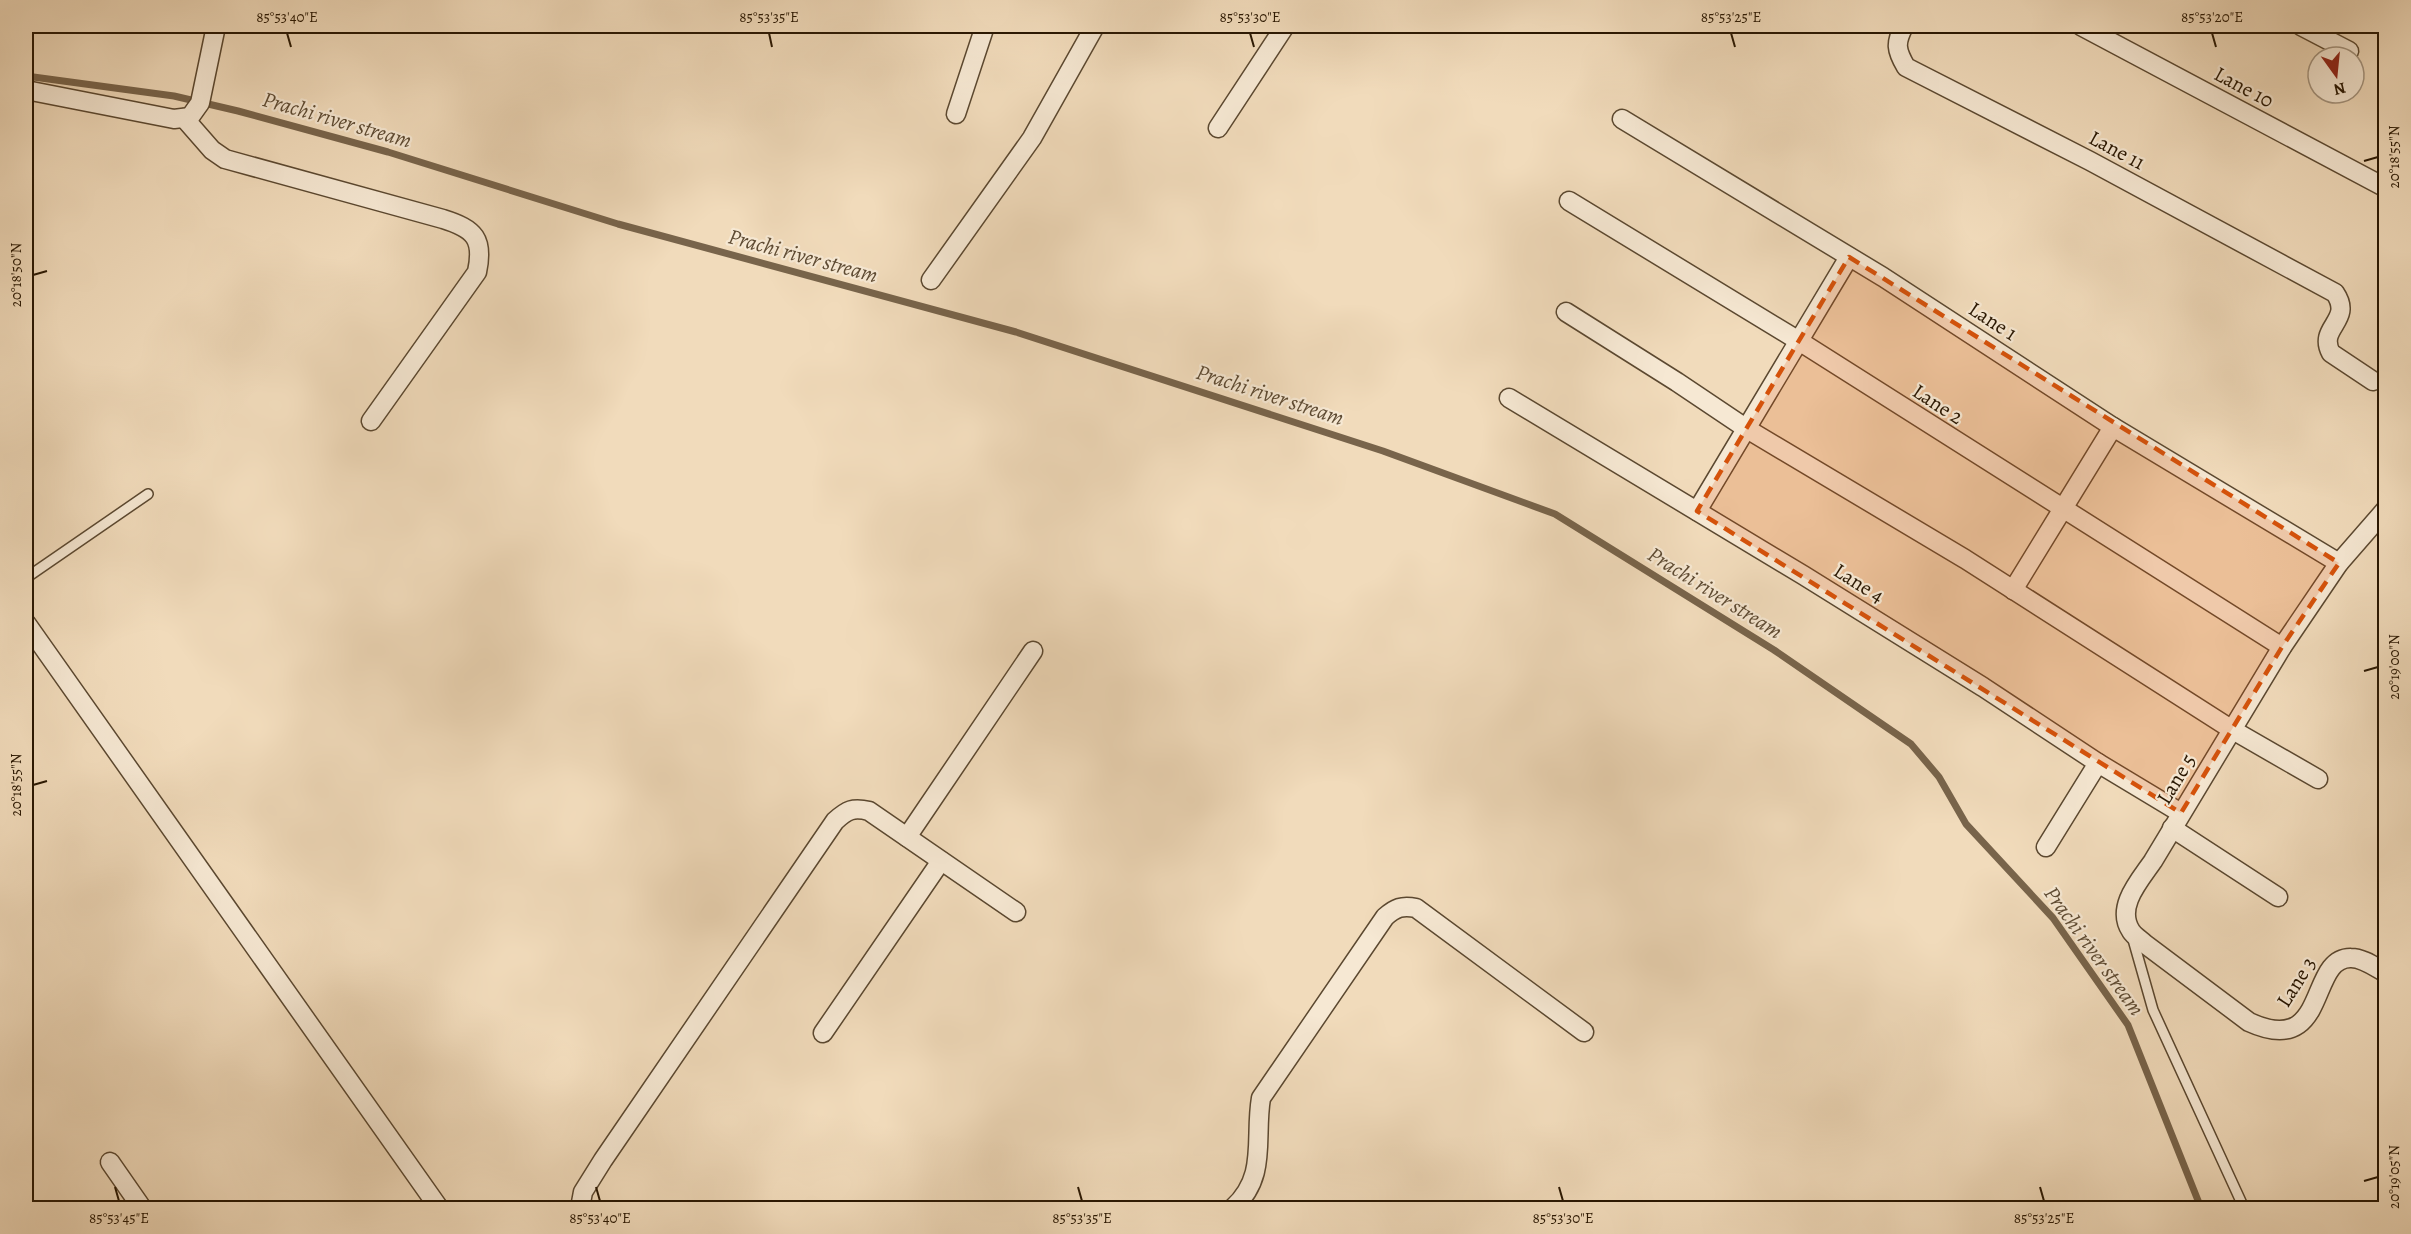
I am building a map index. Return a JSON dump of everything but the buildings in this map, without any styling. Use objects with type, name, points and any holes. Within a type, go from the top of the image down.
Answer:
[{"type":"street","points":[[26,90],[174,119],[187,118],[200,103],[216,26]]},
{"type":"street","points":[[956,114],[986,26]]},
{"type":"street","points":[[931,280],[1032,138],[1095,26]]},
{"type":"street","points":[[1218,128],[1285,26]]},
{"type":"street","name":"Lane 10","points":[[2081,26],[2385,188]]},
{"type":"street","points":[[2301,26],[2337,45]]},
{"type":"street","name":"Lane 11","points":[[1901,31],[1898,52],[1906,67],[2091,161],[2335,293],[2342,303],[2342,313],[2326,339],[2327,346],[2331,353],[2373,381]]},
{"type":"street","points":[[187,118],[212,150],[225,159],[443,219],[462,225],[474,234],[480,246],[477,272],[371,421]]},
{"type":"street","name":"Lane 1","points":[[1622,119],[1850,257],[2113,427],[2339,564]]},
{"type":"street","name":"Lane 2","points":[[1569,201],[1799,341],[2282,647]]},
{"type":"street","points":[[1697,511],[1850,257]]},
{"type":"street","points":[[1566,312],[1677,381],[1747,429],[2013,590],[2231,729],[2318,779]]},
{"type":"street","name":"Lane 4","points":[[1509,398],[1983,687],[2098,763],[2278,897]]},
{"type":"street","points":[[2013,590],[2113,427]]},
{"type":"street","name":"Lane 5","points":[[2130,931],[2126,912],[2128,901],[2231,729],[2282,647],[2339,564],[2385,509]]},
{"type":"street","points":[[26,623],[439,1209]]},
{"type":"street","points":[[907,837],[1033,651]]},
{"type":"street","points":[[2046,847],[2098,763]]},
{"type":"street","points":[[580,1209],[583,1192],[603,1160],[835,821],[845,812],[856,807],[869,811],[1016,912]]},
{"type":"street","points":[[823,1033],[941,861]]},
{"type":"street","points":[[1233,1209],[1254,1181],[1259,1154],[1257,1118],[1261,1098],[1385,917],[1394,909],[1405,906],[1416,908],[1584,1032]]},
{"type":"street","name":"Lane 3","points":[[2130,931],[2249,1022],[2264,1028],[2278,1030],[2293,1028],[2307,1017],[2331,966],[2340,960],[2360,959],[2385,973]]},
{"type":"street","points":[[110,1162],[142,1209]]},
{"type":"lane","points":[[26,578],[148,494]]},
{"type":"lane","points":[[2130,931],[2153,1010],[2244,1209]]},
{"type":"highlighted area","points":[[1849,257],[2339,563],[2282,647],[2181,813],[1697,511]]},
{"type":"waterway","name":"Prachi river stream","points":[[26,76],[174,96],[388,152],[618,224],[1016,332],[1383,451],[1555,514],[1774,650],[1911,744],[1939,777],[1966,824],[2053,918],[2128,1025],[2201,1208]]}]
